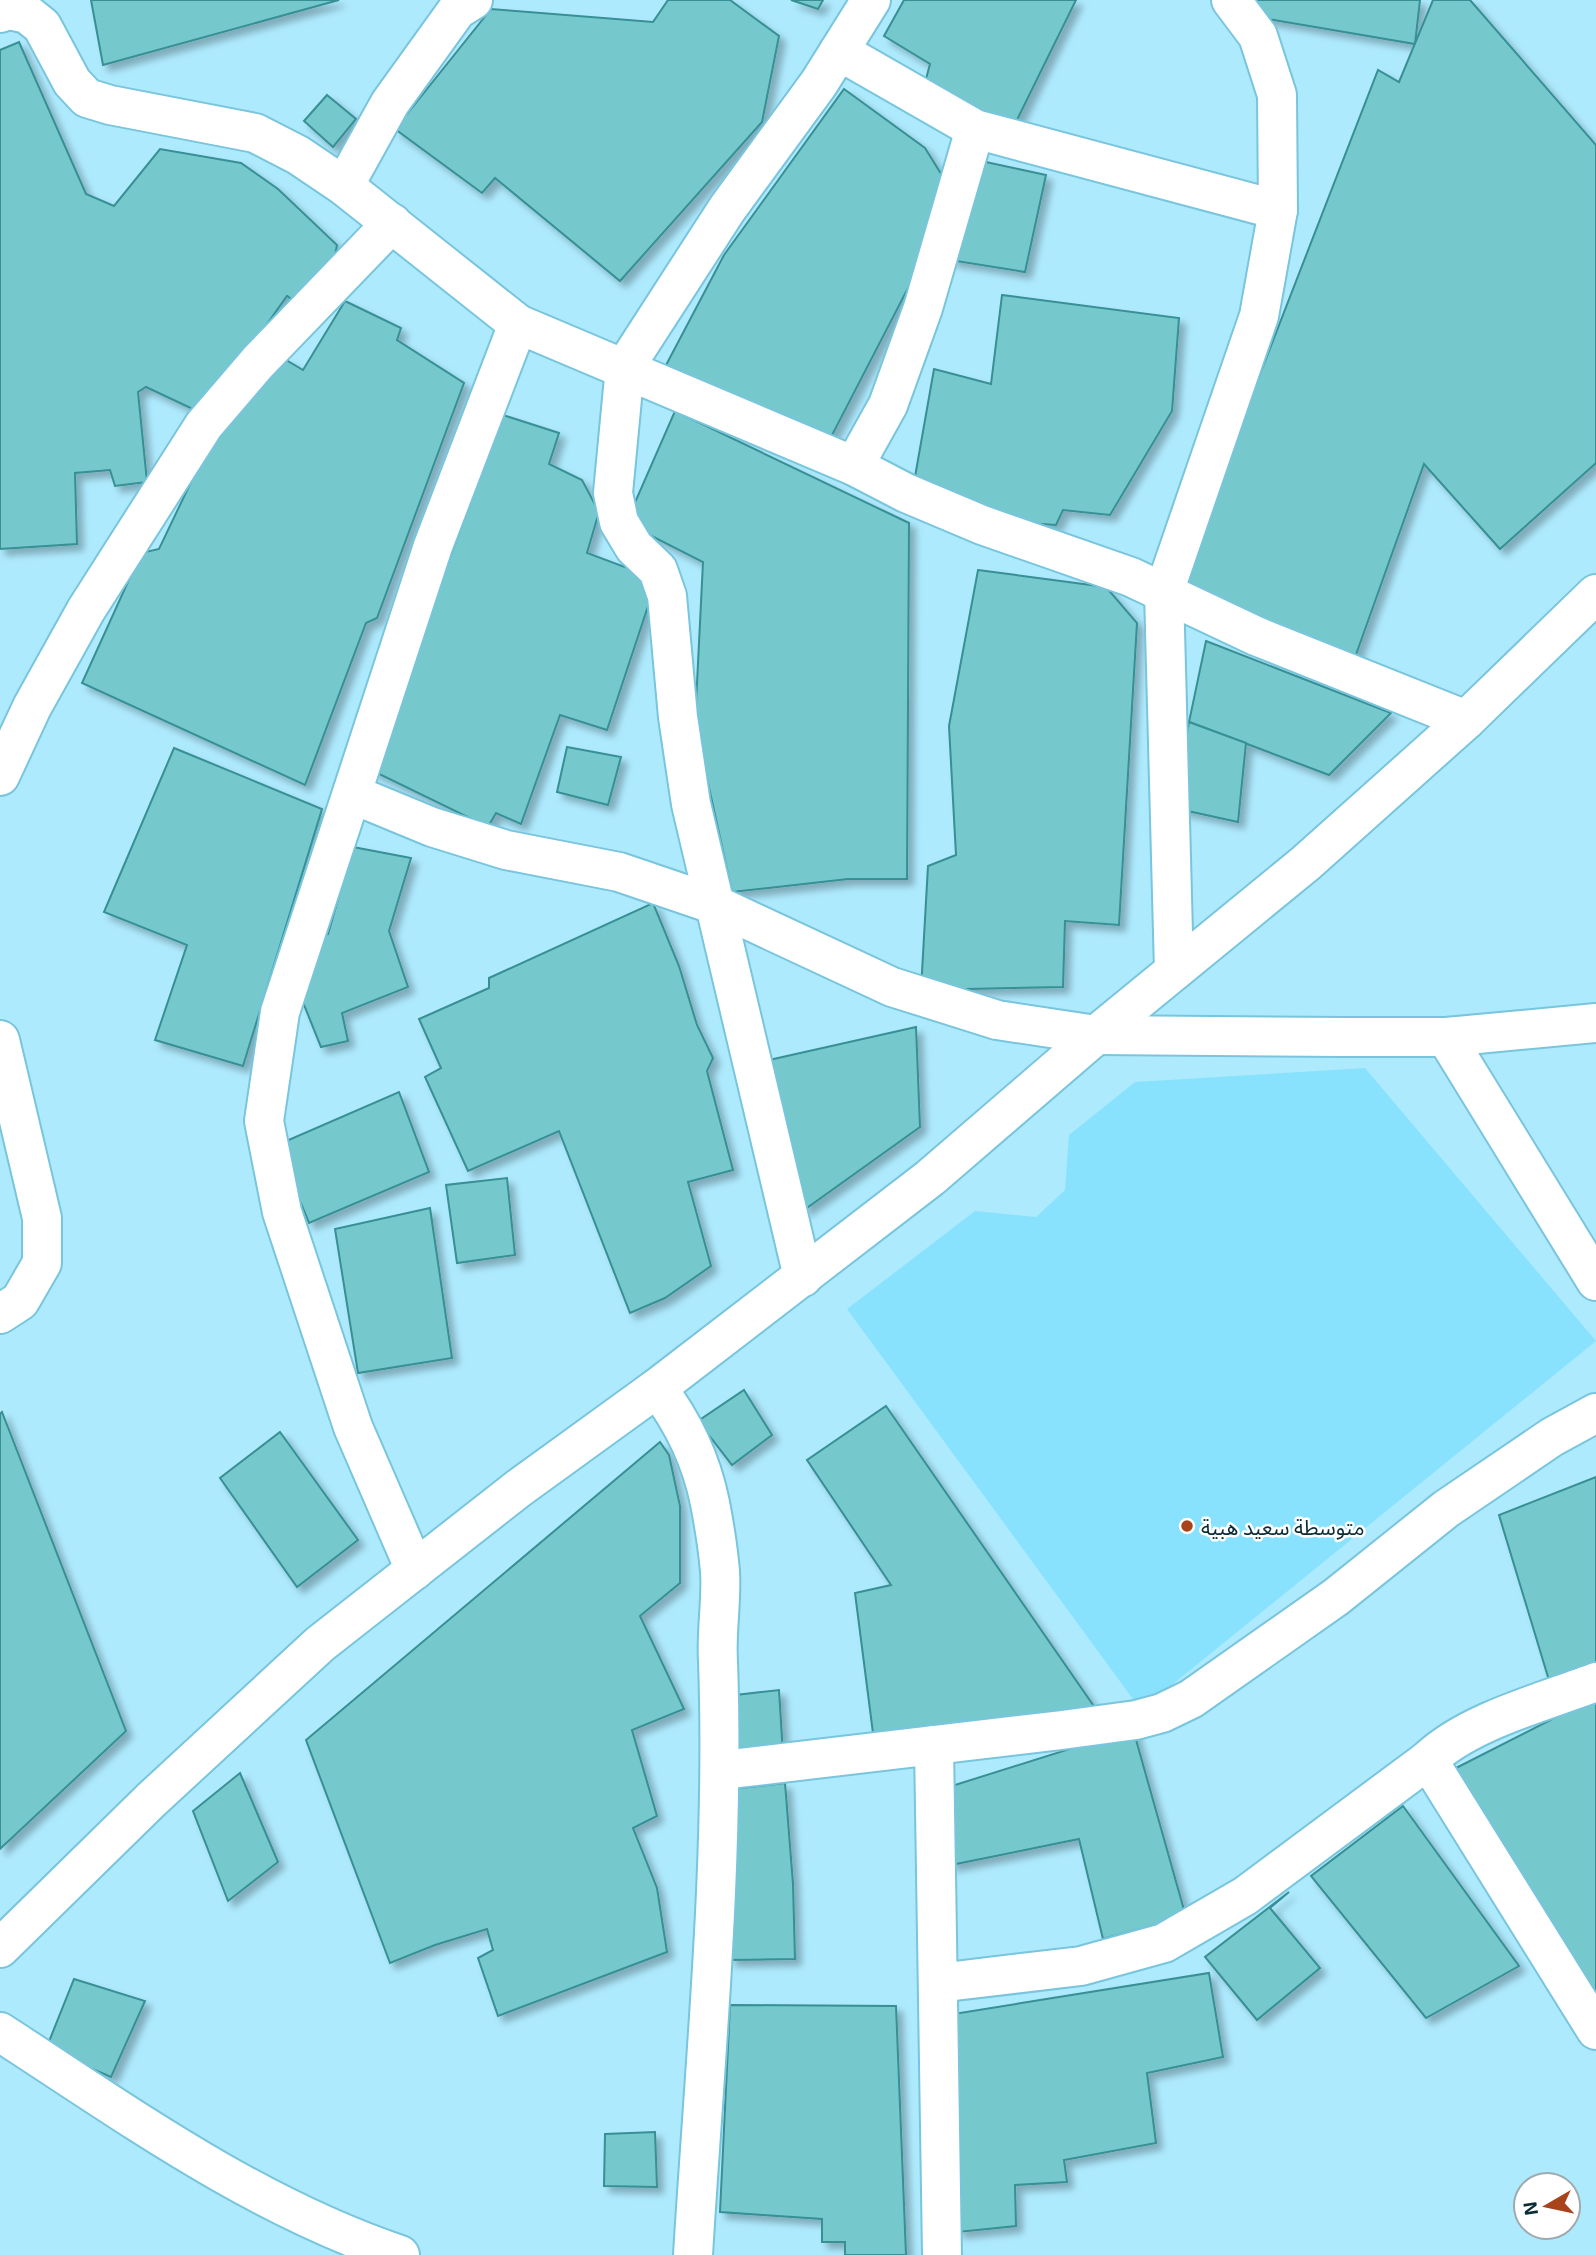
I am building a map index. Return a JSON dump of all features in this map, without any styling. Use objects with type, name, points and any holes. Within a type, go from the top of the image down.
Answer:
[{"type":"street","points":[[345,186],[390,103],[457,10],[473,0]]},
{"type":"street","points":[[803,1277],[691,804],[678,717],[667,596],[658,570],[634,547],[620,522],[614,493],[625,367],[727,209],[839,51],[871,0]]},
{"type":"street","points":[[1174,971],[1164,592],[1259,316],[1278,210],[1277,95],[1258,36],[1231,0]]},
{"type":"street","points":[[0,13],[9,10],[27,14],[42,26],[72,82],[87,98],[110,105],[255,133],[298,155],[345,186],[518,324],[855,466],[906,493],[982,525],[1131,577],[1256,636],[1466,720]]},
{"type":"street","points":[[839,51],[975,129],[1278,210]]},
{"type":"street","points":[[855,466],[888,405],[923,307],[975,129]]},
{"type":"street","points":[[0,776],[16,701],[86,610],[204,425],[258,362],[392,223]]},
{"type":"street","points":[[415,1570],[353,1427],[282,1212],[264,1121],[280,1012],[433,546],[518,324]]},
{"type":"street","points":[[0,1948],[151,1800],[320,1644],[519,1488],[657,1388],[930,1178],[1096,1035],[1306,863],[1466,720],[1596,594]]},
{"type":"street","points":[[352,794],[432,827],[481,842],[619,872],[716,905],[892,987],[997,1020],[1096,1035],[1446,1037],[1596,1024]]},
{"type":"street","points":[[1446,1037],[1596,1281]]},
{"type":"street","points":[[0,1040],[42,1218],[42,1263],[20,1301],[0,1314]]},
{"type":"street","points":[[657,1388],[675,1412],[695,1449],[710,1502],[720,1572],[717,1650],[722,1770],[711,2004],[693,2255]]},
{"type":"street","points":[[722,1770],[1136,1720],[1162,1713],[1191,1699],[1336,1597],[1446,1509],[1552,1437],[1596,1413]]},
{"type":"street","points":[[938,1983],[1081,1965],[1164,1943],[1245,1896],[1438,1751],[1490,1722],[1596,1682]]},
{"type":"street","points":[[934,1745],[942,2255]]},
{"type":"street","points":[[1428,1760],[1596,2030]]},
{"type":"street","points":[[0,2032],[244,2188],[361,2242],[400,2255]]},
{"type":"shaded area","name":"متوسطة سعيد هبية","points":[[1365,1068],[1596,1341],[1141,1710],[847,1309],[975,1211],[1036,1217],[1065,1190],[1069,1135],[1135,1082]]},
{"type":"building","points":[[91,0],[339,0],[103,65]]},
{"type":"building","points":[[668,0],[730,0],[779,36],[762,122],[620,281],[495,178],[482,193],[395,129],[491,9],[653,22]]},
{"type":"building","points":[[791,0],[823,0],[818,9]]},
{"type":"building","points":[[904,0],[1076,0],[1013,128],[926,79],[930,64],[884,36]]},
{"type":"building","points":[[1252,0],[1420,0],[1415,44],[1250,16]]},
{"type":"building","points":[[1433,0],[1470,0],[1596,145],[1596,463],[1500,549],[1424,464],[1353,663],[1177,588],[1378,70],[1399,82]]},
{"type":"building","points":[[19,42],[86,194],[114,206],[160,149],[241,163],[278,189],[337,245],[334,261],[301,306],[287,296],[250,348],[197,411],[146,387],[138,392],[147,482],[115,486],[110,470],[75,473],[77,544],[0,549],[0,50]]},
{"type":"building","points":[[844,89],[925,148],[943,177],[921,263],[829,441],[665,367],[724,255]]},
{"type":"building","points":[[327,95],[356,119],[333,147],[304,121]]},
{"type":"building","points":[[972,159],[1046,175],[1025,272],[950,260]]},
{"type":"building","points":[[1002,295],[1179,318],[1172,411],[1110,515],[1063,510],[1056,525],[997,521],[913,488],[934,369],[991,384]]},
{"type":"building","points":[[345,301],[401,328],[397,340],[464,383],[377,618],[366,623],[305,785],[82,683],[141,553],[159,549],[232,396],[286,360],[303,370]]},
{"type":"building","points":[[675,411],[909,523],[907,879],[848,879],[732,892],[695,724],[703,562],[626,523]]},
{"type":"building","points":[[503,415],[559,433],[549,464],[582,480],[599,512],[587,553],[657,579],[607,730],[560,715],[521,824],[496,813],[488,827],[371,770]]},
{"type":"building","points":[[978,570],[1106,587],[1137,623],[1119,925],[1065,921],[1063,987],[921,990],[928,866],[956,855],[949,726]]},
{"type":"building","points":[[1206,641],[1391,713],[1329,775],[1189,722]]},
{"type":"building","points":[[1189,722],[1246,743],[1238,822],[1174,808]]},
{"type":"building","points":[[567,747],[621,757],[608,805],[557,792]]},
{"type":"building","points":[[174,748],[322,809],[243,1066],[155,1040],[187,945],[104,912]]},
{"type":"building","points":[[353,847],[411,858],[389,931],[408,987],[342,1013],[348,1041],[321,1047],[294,980],[309,937],[328,934]]},
{"type":"building","points":[[653,903],[679,966],[697,1025],[713,1058],[707,1071],[733,1170],[688,1182],[711,1266],[665,1298],[630,1313],[559,1131],[468,1171],[425,1077],[441,1068],[419,1019],[489,988],[489,978]]},
{"type":"building","points":[[916,1027],[920,1127],[804,1210],[769,1060]]},
{"type":"building","points":[[399,1092],[429,1172],[309,1223],[277,1145]]},
{"type":"building","points":[[507,1178],[515,1255],[457,1263],[446,1185]]},
{"type":"building","points":[[430,1208],[452,1358],[358,1373],[335,1229]]},
{"type":"building","points":[[744,1390],[772,1435],[732,1465],[698,1421]]},
{"type":"building","points":[[886,1406],[1100,1715],[874,1741],[855,1593],[891,1585],[807,1460]]},
{"type":"building","points":[[2,1412],[126,1731],[0,1849],[0,1414]]},
{"type":"building","points":[[280,1432],[358,1540],[297,1587],[220,1478]]},
{"type":"building","points":[[660,1442],[669,1455],[680,1506],[680,1583],[640,1616],[684,1709],[632,1730],[657,1816],[633,1828],[657,1888],[667,1952],[498,2016],[478,1958],[493,1950],[487,1929],[435,1945],[390,1963],[306,1740]]},
{"type":"building","points":[[1596,1477],[1596,1671],[1551,1687],[1499,1515]]},
{"type":"building","points":[[779,1690],[783,1755],[729,1755],[727,1696]]},
{"type":"building","points":[[1596,1702],[1596,2026],[1456,1768],[1570,1710]]},
{"type":"building","points":[[1133,1729],[1186,1917],[1103,1939],[1079,1839],[951,1865],[936,1791]]},
{"type":"building","points":[[240,1773],[278,1862],[228,1901],[193,1811]]},
{"type":"building","points":[[785,1783],[793,1884],[795,1959],[730,1960],[732,1789]]},
{"type":"building","points":[[1403,1806],[1519,1966],[1426,2018],[1311,1876]]},
{"type":"building","points":[[1289,1892],[1270,1908],[1320,1968],[1257,2020],[1205,1957]]},
{"type":"building","points":[[1209,1973],[1223,2057],[1147,2073],[1156,2143],[1064,2160],[1067,2182],[1015,2185],[1016,2226],[958,2232],[941,2016]]},
{"type":"building","points":[[74,1979],[145,2001],[111,2077],[46,2049]]},
{"type":"building","points":[[730,2005],[896,2006],[906,2255],[845,2255],[845,2242],[822,2242],[822,2219],[720,2212]]},
{"type":"building","points":[[655,2132],[657,2187],[604,2186],[605,2134]]},
{"type":"place","name":"متوسطة سعيد هبية","points":[[1187,1526]]}]
